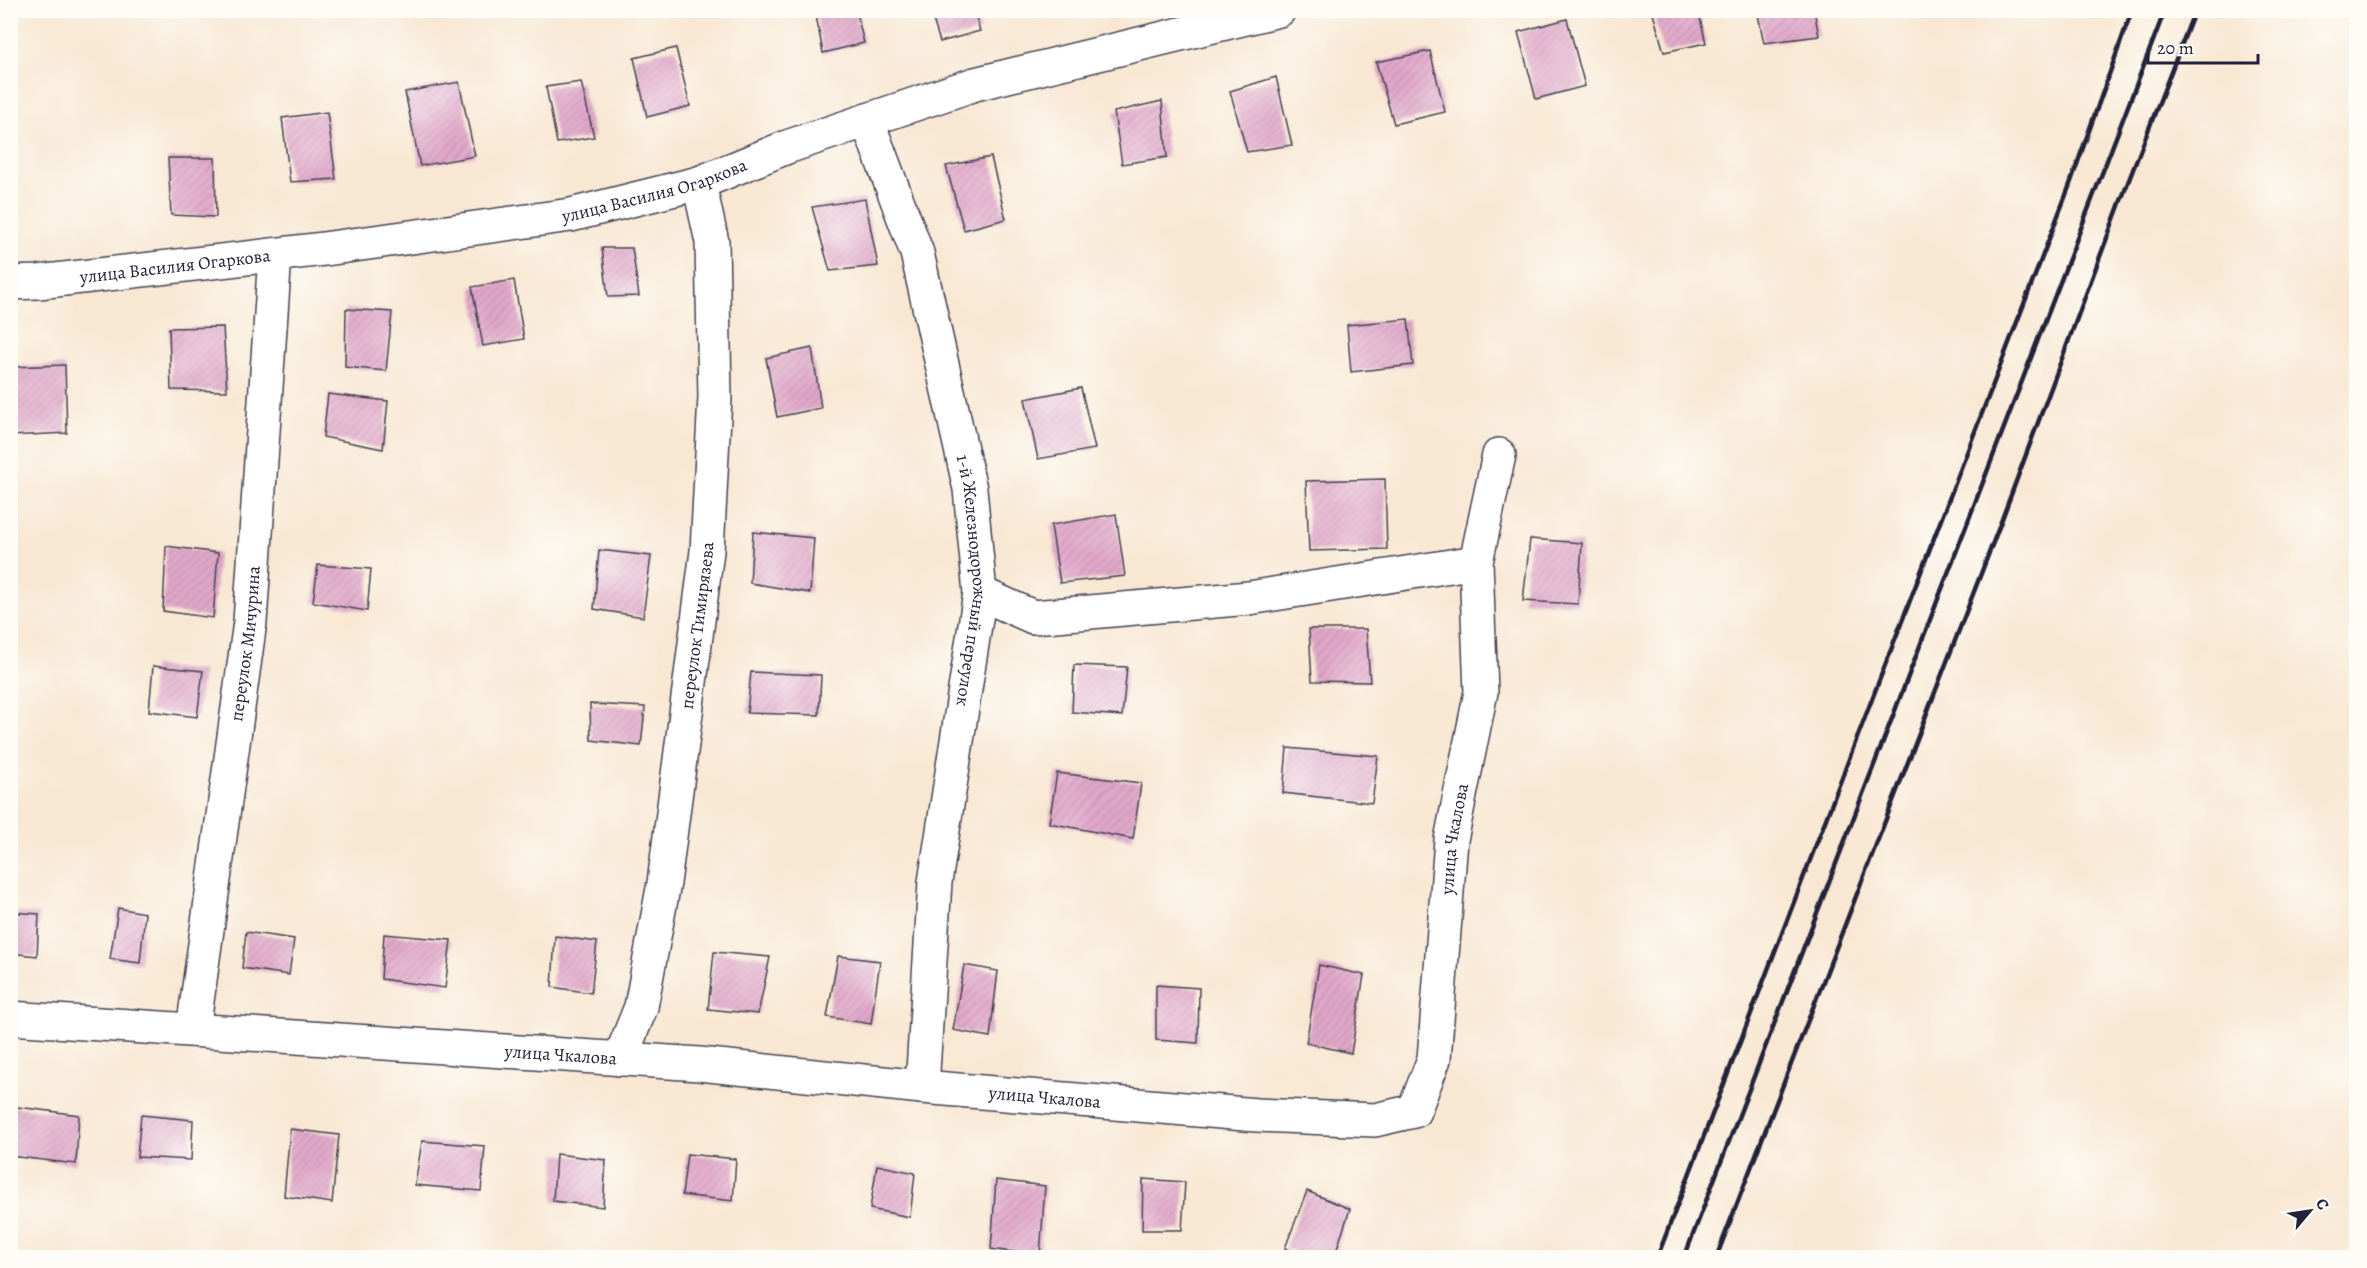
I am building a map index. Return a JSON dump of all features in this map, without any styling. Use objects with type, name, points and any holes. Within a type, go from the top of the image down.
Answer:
[{"type":"street","name":"улица Василия Огаркова","points":[[10,283],[38,282],[275,255],[571,215],[699,183],[787,147],[975,84],[1280,10]]},
{"type":"street","name":"1-й Железнодорожный переулок","points":[[867,120],[917,253],[970,489],[980,593],[935,882],[922,1088]]},
{"type":"street","name":"переулок Тимирязева","points":[[620,1059],[641,1007],[664,883],[707,551],[715,397],[712,242],[699,183]]},
{"type":"street","name":"переулок Мичурина","points":[[193,1030],[250,622],[275,255]]},
{"type":"street","name":"улица Чкалова","points":[[10,1018],[699,1064],[922,1088],[1257,1115],[1375,1120],[1414,1111],[1434,1059],[1451,840],[1481,692],[1476,562],[1499,455]]},
{"type":"street","points":[[980,593],[1033,617],[1249,598],[1476,562]]},
{"type":"building","points":[[815,10],[856,10],[864,43],[823,53]]},
{"type":"building","points":[[930,10],[974,10],[980,31],[940,42]]},
{"type":"building","points":[[1652,10],[1698,10],[1706,43],[1664,52]]},
{"type":"building","points":[[1757,10],[1814,10],[1819,36],[1764,43]]},
{"type":"building","points":[[1567,19],[1585,86],[1536,99],[1518,32]]},
{"type":"building","points":[[676,48],[690,106],[647,117],[634,58]]},
{"type":"building","points":[[1430,51],[1445,112],[1394,124],[1376,62]]},
{"type":"building","points":[[1276,77],[1292,145],[1247,152],[1230,91]]},
{"type":"building","points":[[459,82],[475,156],[420,166],[405,92]]},
{"type":"building","points":[[581,82],[594,137],[557,143],[546,87]]},
{"type":"building","points":[[1162,101],[1167,157],[1122,164],[1114,112]]},
{"type":"building","points":[[327,112],[336,179],[290,182],[282,118]]},
{"type":"building","points":[[991,157],[1006,219],[964,230],[946,166]]},
{"type":"building","points":[[168,158],[215,158],[216,217],[171,215]]},
{"type":"building","points":[[865,199],[878,266],[830,271],[812,207]]},
{"type":"building","points":[[602,248],[632,248],[639,296],[608,297]]},
{"type":"building","points":[[514,280],[524,339],[483,346],[472,287]]},
{"type":"building","points":[[346,309],[392,312],[386,371],[345,367]]},
{"type":"building","points":[[1408,319],[1413,365],[1351,372],[1347,325]]},
{"type":"building","points":[[223,327],[227,391],[171,390],[169,328]]},
{"type":"building","points":[[812,348],[821,408],[777,417],[766,358]]},
{"type":"building","points":[[65,365],[67,433],[10,436],[10,367]]},
{"type":"building","points":[[1081,388],[1095,449],[1038,459],[1025,399]]},
{"type":"building","points":[[328,394],[388,401],[383,449],[323,437]]},
{"type":"building","points":[[1385,479],[1387,549],[1309,551],[1306,481]]},
{"type":"building","points":[[1116,514],[1125,576],[1060,583],[1051,525]]},
{"type":"building","points":[[753,532],[814,538],[810,593],[750,583]]},
{"type":"building","points":[[1530,539],[1582,543],[1578,604],[1523,601]]},
{"type":"building","points":[[166,546],[218,553],[213,618],[163,611]]},
{"type":"building","points":[[599,550],[651,556],[643,617],[594,609]]},
{"type":"building","points":[[318,565],[371,569],[367,611],[313,602]]},
{"type":"building","points":[[1309,629],[1366,629],[1370,682],[1312,681]]},
{"type":"building","points":[[1074,665],[1127,667],[1122,716],[1072,712]]},
{"type":"building","points":[[153,666],[203,671],[197,717],[149,711]]},
{"type":"building","points":[[751,672],[821,675],[819,715],[747,713]]},
{"type":"building","points":[[590,704],[645,707],[641,746],[591,740]]},
{"type":"building","points":[[1287,748],[1378,756],[1372,803],[1283,793]]},
{"type":"building","points":[[1057,773],[1141,783],[1133,839],[1049,823]]},
{"type":"building","points":[[118,908],[145,913],[140,963],[110,959]]},
{"type":"building","points":[[10,912],[39,914],[37,956],[10,953]]},
{"type":"building","points":[[246,932],[294,939],[289,975],[242,968]]},
{"type":"building","points":[[384,934],[451,940],[445,988],[381,979]]},
{"type":"building","points":[[555,936],[597,942],[591,993],[552,987]]},
{"type":"building","points":[[714,952],[770,957],[758,1014],[708,1009]]},
{"type":"building","points":[[838,956],[880,961],[871,1024],[827,1017]]},
{"type":"building","points":[[964,965],[998,971],[990,1037],[953,1030]]},
{"type":"building","points":[[1319,965],[1364,975],[1351,1053],[1306,1043]]},
{"type":"building","points":[[1156,985],[1199,988],[1198,1043],[1156,1040]]},
{"type":"building","points":[[10,1106],[79,1115],[76,1164],[10,1156]]},
{"type":"building","points":[[141,1115],[193,1120],[191,1160],[137,1157]]},
{"type":"building","points":[[290,1129],[339,1135],[332,1203],[284,1196]]},
{"type":"building","points":[[422,1141],[485,1146],[481,1191],[415,1185]]},
{"type":"building","points":[[556,1154],[606,1160],[603,1207],[553,1201]]},
{"type":"building","points":[[687,1154],[736,1159],[733,1201],[682,1195]]},
{"type":"building","points":[[877,1165],[915,1173],[910,1217],[870,1209]]},
{"type":"building","points":[[1143,1179],[1185,1182],[1182,1230],[1142,1230]]},
{"type":"building","points":[[996,1180],[1045,1186],[1040,1256],[991,1249]]},
{"type":"building","points":[[1307,1191],[1350,1209],[1334,1258],[1309,1258],[1285,1248]]},
{"type":"railway","points":[[1657,1258],[2069,187],[2132,10]]},
{"type":"railway","points":[[1684,1258],[2165,10]]},
{"type":"railway","points":[[1716,1258],[1999,527],[2195,10]]}]
